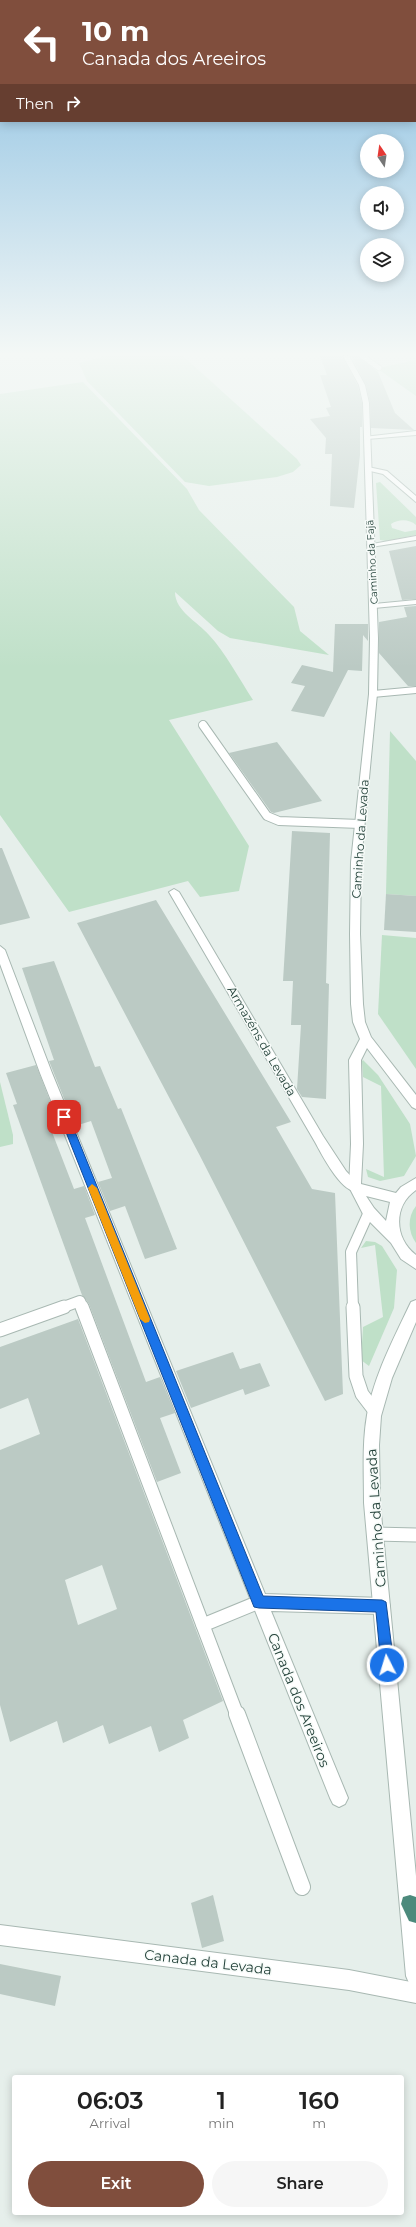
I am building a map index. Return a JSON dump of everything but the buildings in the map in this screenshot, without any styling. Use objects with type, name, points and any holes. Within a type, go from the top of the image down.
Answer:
[{"type":"street","name":"Caminho da Fajã","points":[[368,460],[374,638]]},
{"type":"street","points":[[368,469],[385,472],[416,500]]},
{"type":"street","points":[[371,545],[416,538]]},
{"type":"street","points":[[374,606],[416,602]]},
{"type":"street","name":"Caminho da Levada","points":[[374,638],[373,694],[356,862],[356,980],[359,1022],[366,1039],[414,1101],[416,1112]]},
{"type":"street","points":[[373,694],[416,690]]},
{"type":"street","name":"Armazéns da Levada","points":[[174,892],[319,1139],[342,1175],[355,1187],[370,1212],[384,1227],[399,1247],[416,1263]]},
{"type":"street","name":"Canada dos Areeiros","points":[[0,950],[49,1080],[339,1798]]},
{"type":"street","points":[[355,1187],[357,1144],[355,1060],[366,1039]]},
{"type":"street","points":[[399,1247],[392,1225],[391,1214],[397,1199],[407,1187],[416,1182]]},
{"type":"street","name":"Armazéns da Levada","points":[[355,1187],[397,1199]]},
{"type":"street","name":"Caminho da Levada","points":[[416,1306],[381,1388],[371,1434],[371,1465],[375,1534],[413,1909],[416,1976]]},
{"type":"street","points":[[259,1602],[382,1606]]},
{"type":"street","name":"Canada da Levada","points":[[0,1935],[349,1980],[416,1993]]},
{"type":"lane","points":[[203,725],[266,816],[279,821],[360,824]]},
{"type":"lane","points":[[370,1212],[357,1235],[351,1252],[356,1376],[362,1394],[375,1410]]},
{"type":"lane","points":[[0,1330],[80,1301],[302,1887]]},
{"type":"lane","points":[[375,1534],[416,1536]]},
{"type":"lane","points":[[203,1625],[259,1602]]},
{"type":"green space","points":[[0,460],[159,460],[187,489],[199,510],[294,607],[300,631],[329,655],[230,638],[218,631],[175,592],[176,599],[183,611],[215,642],[227,658],[253,700],[169,720],[249,846],[239,891],[200,897],[188,881],[69,912],[0,815]]},
{"type":"green space","points":[[164,460],[298,460],[301,465],[293,472],[277,477],[209,486],[185,482]]},
{"type":"green space","points":[[380,482],[416,517],[416,525],[407,521],[401,521],[391,524],[392,528],[405,532],[416,530],[416,535],[386,541],[380,540],[376,483]]},
{"type":"green space","points":[[390,731],[416,761],[416,896],[386,894]]},
{"type":"green space","points":[[382,935],[416,938],[416,1069],[378,1014]]},
{"type":"green space","points":[[363,1060],[378,1075],[410,1124],[416,1156],[404,1176],[380,1181],[368,1177],[366,1169],[384,1177],[381,1086],[363,1077]]},
{"type":"green space","points":[[0,1082],[13,1135],[13,1144],[0,1147]]},
{"type":"green space","points":[[416,1206],[416,1243],[411,1234],[410,1220]]},
{"type":"green space","points":[[366,1241],[375,1242],[382,1246],[397,1270],[394,1308],[369,1366],[361,1360],[363,1327],[383,1317],[375,1245],[361,1248]]},
{"type":"slow traffic","points":[[92,1188],[145,1319]]},
{"type":"route","points":[[64,1117],[259,1602],[382,1606],[387,1665]]}]
